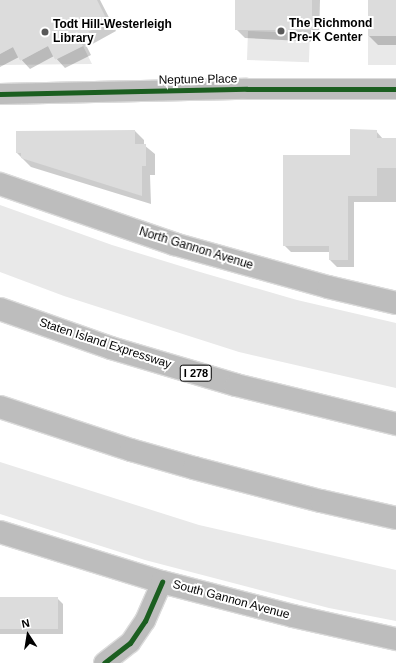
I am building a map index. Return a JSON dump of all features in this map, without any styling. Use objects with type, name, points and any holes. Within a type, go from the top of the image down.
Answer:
[{"type":"main road","name":"North Gannon Avenue","points":[[0,184],[174,244],[272,272],[396,303]]},
{"type":"main road","name":"Staten Island Expressway","points":[[0,309],[112,348],[236,385],[396,424]]},
{"type":"main road","points":[[0,407],[131,450],[201,470],[321,501],[396,518]]},
{"type":"main road","name":"South Gannon Avenue","points":[[0,532],[162,582],[293,616],[396,639]]},
{"type":"street","name":"Neptune Place","points":[[0,94],[247,89],[396,89]]},
{"type":"street","points":[[104,663],[130,643],[145,620],[162,582]]},
{"type":"shaded area","points":[[248,31],[310,33],[309,62],[247,60]]},
{"type":"shaded area","points":[[368,36],[396,36],[396,65],[368,65]]},
{"type":"shaded area","points":[[48,46],[55,60],[83,46],[92,64],[0,65],[0,54],[13,47],[20,61]]},
{"type":"shaded area","points":[[0,205],[112,245],[200,272],[297,300],[396,323],[396,388],[239,352],[64,296],[0,272]]},
{"type":"shaded area","points":[[0,462],[199,525],[396,570],[396,621],[329,608],[145,560],[0,514]]},
{"type":"building","name":"Todt Hill-Westerleigh Library","points":[[0,0],[97,0],[108,22],[78,37],[83,46],[55,60],[48,46],[20,61],[13,47],[0,54]]},
{"type":"building","points":[[235,0],[312,0],[312,30],[235,30]]},
{"type":"building","points":[[368,0],[396,0],[396,36],[368,36]]},
{"type":"building","points":[[350,129],[377,130],[377,138],[396,138],[396,168],[377,168],[377,196],[348,196],[348,260],[329,260],[329,246],[283,246],[283,155],[350,155]]},
{"type":"building","points":[[135,130],[135,144],[146,144],[146,166],[142,166],[142,196],[21,158],[21,153],[16,153],[16,131]]},
{"type":"building","points":[[0,597],[58,597],[58,629],[0,629]]},
{"type":"cycle path","points":[[0,94],[247,89],[396,89]]},
{"type":"cycle path","points":[[104,663],[130,643],[145,621],[162,582]]},
{"type":"place","name":"The Richmond Pre-K Center","points":[[281,31]]},
{"type":"place","name":"Todt Hill-Westerleigh Library","points":[[45,32]]}]
